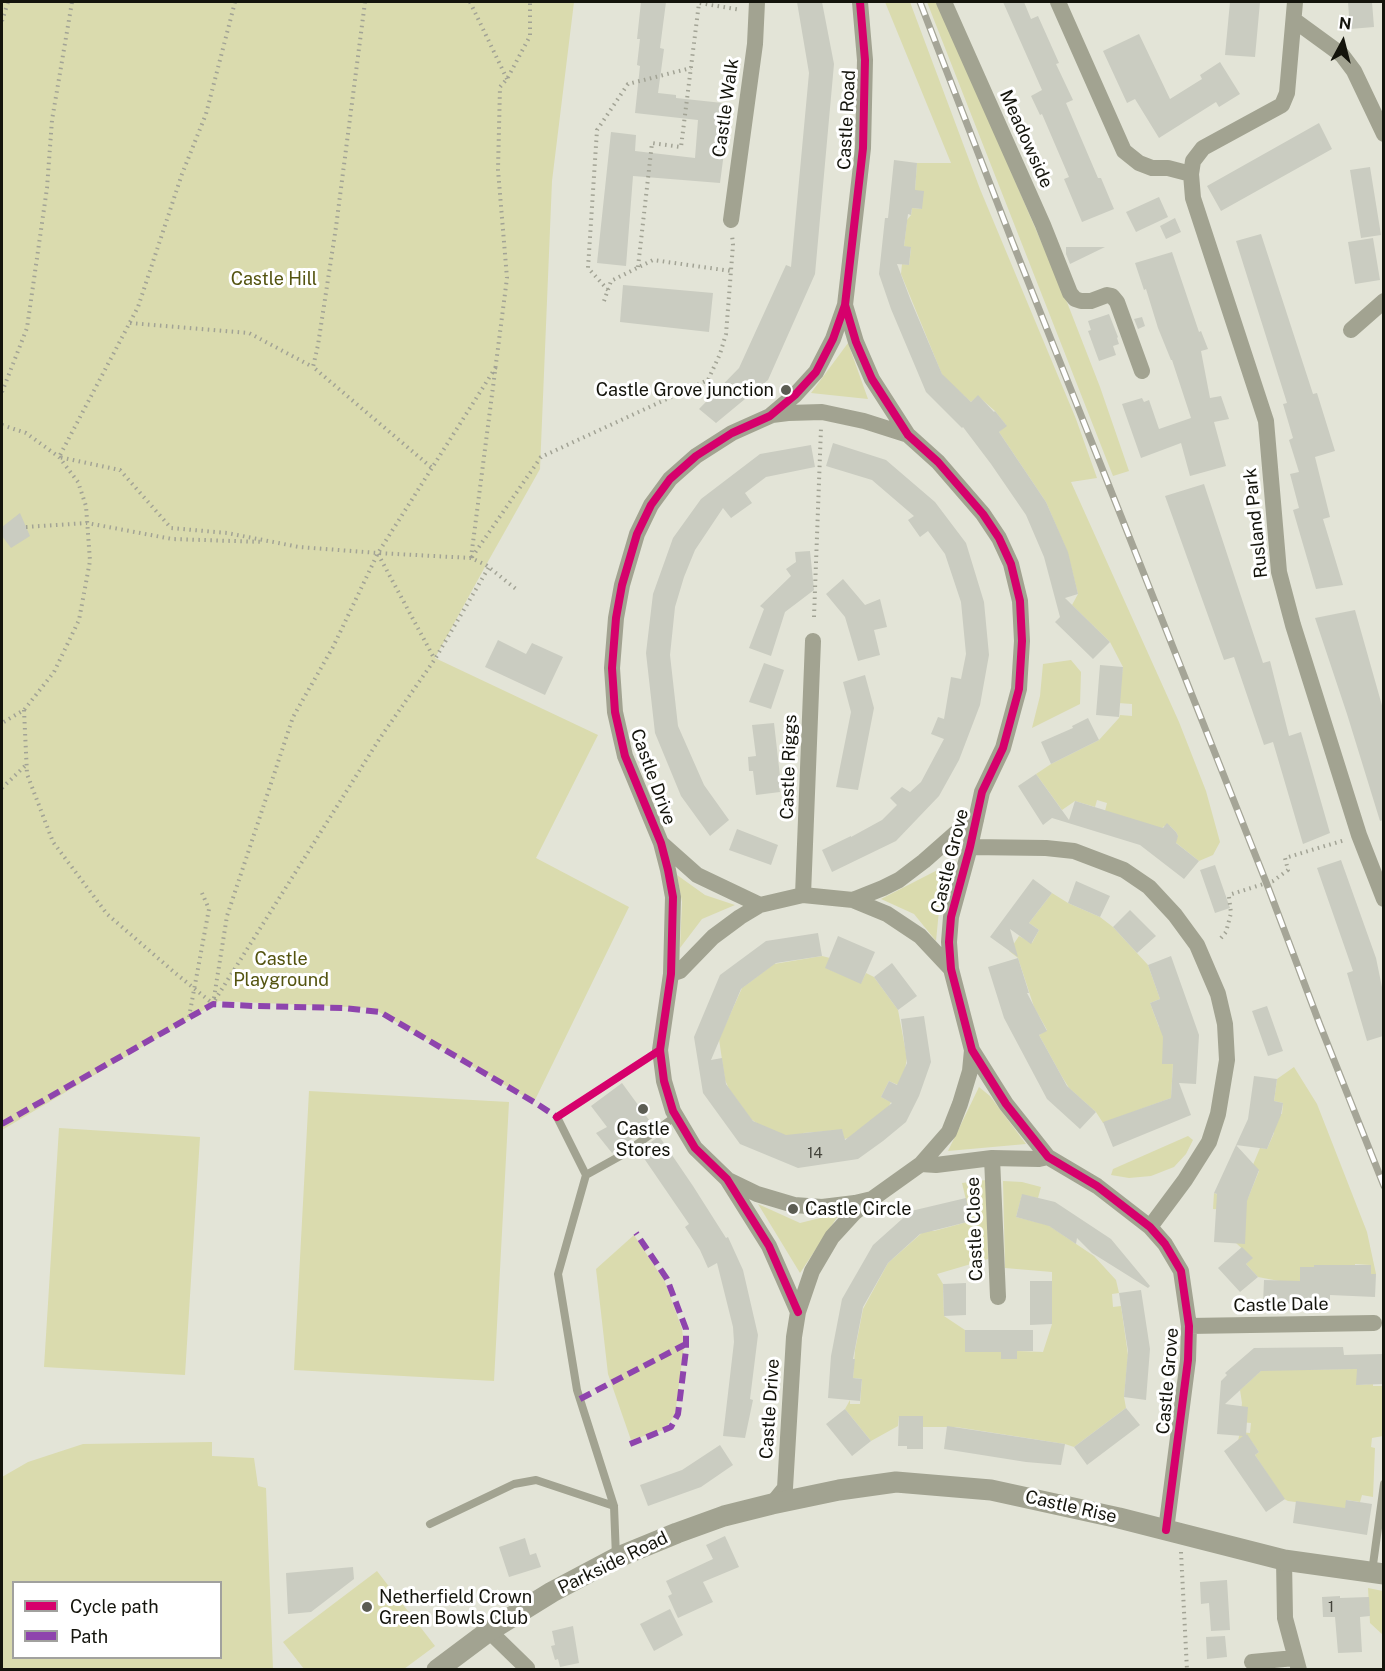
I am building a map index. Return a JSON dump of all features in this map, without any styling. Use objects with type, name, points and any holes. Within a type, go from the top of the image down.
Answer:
[{"type":"street","name":"Castle Road","points":[[851,240],[863,137],[865,60],[860,2]]},
{"type":"street","name":"Meadowside","points":[[944,2],[1043,225],[1070,293],[1075,299],[1081,301],[1112,296],[1117,302],[1142,371]]},
{"type":"street","points":[[1058,2],[1124,151],[1138,164],[1191,174],[1193,161],[1203,148],[1282,105],[1287,93],[1295,2]]},
{"type":"street","name":"Castle Walk","points":[[730,220],[755,44],[757,7]]},
{"type":"street","points":[[1294,20],[1342,55],[1354,71],[1383,134]]},
{"type":"street","name":"Rusland Park","points":[[1191,174],[1193,198],[1266,421],[1279,572],[1287,604],[1359,835],[1383,899]]},
{"type":"street","name":"Castle Grove","points":[[851,240],[845,305],[856,342],[872,379],[909,435],[938,462],[983,514],[999,538],[1011,564],[1020,601],[1022,641],[1019,689],[1003,748],[982,792],[951,917],[949,942],[951,969],[972,1050],[1006,1104],[1048,1157],[1097,1186],[1150,1227],[1165,1244],[1181,1271],[1189,1326],[1188,1360],[1173,1532]]},
{"type":"street","points":[[1351,330],[1383,301]]},
{"type":"street","name":"Castle Drive","points":[[798,1312],[769,1246],[727,1179],[695,1148],[676,1116],[664,1081],[660,1050],[671,974],[673,897],[661,843],[625,756],[615,712],[612,668],[616,618],[622,585],[636,534],[651,505],[670,480],[696,456],[732,434],[770,416],[795,395],[816,372],[845,305]]},
{"type":"street","name":"Castle Grove","points":[[770,416],[822,412],[864,421],[909,435]]},
{"type":"street","name":"Castle Riggs","points":[[803,895],[813,641]]},
{"type":"street","points":[[853,900],[899,880],[966,824],[976,820]]},
{"type":"street","points":[[661,843],[697,875],[760,905]]},
{"type":"street","points":[[970,847],[1046,848],[1074,851],[1124,870],[1149,887],[1175,915],[1197,945],[1218,994],[1225,1024],[1227,1060],[1218,1114],[1209,1142],[1185,1180],[1150,1227]]},
{"type":"street","points":[[671,974],[680,971],[713,937],[760,905],[803,895],[853,900],[887,914],[920,936],[951,969]]},
{"type":"street","points":[[727,1179],[757,1194],[794,1205],[822,1207],[872,1199],[921,1164],[949,1132],[970,1071],[972,1050]]},
{"type":"street","points":[[921,1164],[936,1165],[992,1158],[1040,1159],[1048,1157]]},
{"type":"street","name":"Castle Close","points":[[992,1158],[998,1298]]},
{"type":"street","name":"Castle Drive","points":[[772,1504],[785,1488],[794,1337],[798,1312],[812,1270],[832,1238],[854,1213],[872,1199]]},
{"type":"street","name":"Castle Dale","points":[[1189,1326],[1374,1323]]},
{"type":"street","name":"Castle Rise","points":[[772,1504],[839,1490],[896,1482],[1003,1492],[1109,1515],[1284,1560],[1374,1573]]},
{"type":"street","name":"Parkside Road","points":[[437,1670],[489,1631],[552,1592],[616,1558],[715,1519],[772,1504]]},
{"type":"street","points":[[1252,1662],[1297,1664],[1285,1618],[1284,1560]]},
{"type":"street","points":[[489,1631],[526,1670]]},
{"type":"lane","points":[[586,1175],[622,1155],[676,1116]]},
{"type":"lane","points":[[557,1117],[586,1175],[558,1274],[577,1389],[614,1506],[616,1558]]},
{"type":"lane","points":[[430,1524],[514,1484],[536,1480],[614,1506]]},
{"type":"lane","points":[[1374,1573],[1383,1484]]},
{"type":"path","points":[[2,21],[8,2]]},
{"type":"path","points":[[2,392],[27,328],[47,188],[52,120],[72,2]]},
{"type":"path","points":[[59,457],[138,308],[182,174],[206,114],[235,2]]},
{"type":"path","points":[[312,367],[318,345],[336,227],[364,2]]},
{"type":"path","points":[[470,2],[507,79]]},
{"type":"path","points":[[471,558],[507,278],[498,170],[500,87],[507,79],[530,36],[530,2]]},
{"type":"path","points":[[638,267],[652,143],[681,147],[699,3],[757,7]]},
{"type":"path","points":[[608,290],[588,268],[597,130],[628,84],[691,68]]},
{"type":"path","points":[[471,558],[541,457],[708,380],[726,334],[733,245],[730,220]]},
{"type":"path","points":[[604,301],[611,281],[653,260],[731,271]]},
{"type":"path","points":[[130,323],[249,333],[312,367],[432,468]]},
{"type":"path","points":[[213,1004],[227,916],[293,717],[333,647],[378,553],[496,367]]},
{"type":"path","points":[[2,425],[26,433],[59,457],[78,483],[86,506],[90,561],[79,620],[54,672],[24,710],[2,723]]},
{"type":"path","points":[[814,617],[821,428]]},
{"type":"path","points":[[59,457],[120,470],[171,528],[227,533],[299,547],[471,558],[489,567],[516,589]]},
{"type":"path","points":[[26,527],[87,523],[172,539],[275,542]]},
{"type":"path","points":[[378,553],[435,659]]},
{"type":"path","points":[[213,1004],[380,738],[435,659],[489,567]]},
{"type":"path","points":[[24,710],[27,774],[53,842],[108,914],[213,1004]]},
{"type":"path","points":[[2,788],[27,765]]},
{"type":"path","points":[[1221,938],[1226,932],[1231,913],[1229,897],[1232,894],[1274,881],[1288,870],[1285,858],[1348,839]]},
{"type":"path","points":[[189,1017],[208,909],[202,893]]},
{"type":"path","points":[[1173,1532],[1187,1670]]},
{"type":"green space","name":"Castle Hill","points":[[2,2],[574,2],[552,181],[540,469],[435,658],[598,735],[536,858],[629,907],[534,1102],[372,1008],[219,1001],[2,1130]]},
{"type":"green space","points":[[885,2],[910,2],[980,189],[1076,419],[1097,478],[1071,482],[1179,722],[1206,791],[1220,842],[1213,855],[1199,861],[1175,842],[1178,836],[1170,826],[1164,826],[1161,830],[1105,811],[1107,803],[1097,800],[1095,807],[1075,801],[1062,810],[1036,774],[1099,740],[1120,715],[1132,716],[1132,704],[1118,703],[1123,667],[1110,642],[1072,605],[1078,594],[1067,551],[1046,502],[999,432],[1006,425],[995,411],[978,396],[971,402],[943,377],[901,274],[902,264],[909,265],[911,248],[904,246],[907,220],[912,208],[922,209],[915,190],[917,163],[951,163]]},
{"type":"green space","points":[[927,2],[938,2],[1065,297],[1129,471],[1113,476]]},
{"type":"green space","points":[[848,343],[868,399],[811,393]]},
{"type":"green space","points":[[1071,660],[1081,672],[1080,704],[1032,728],[1040,696],[1043,664]]},
{"type":"green space","points":[[955,861],[940,900],[936,941],[914,914],[881,899]]},
{"type":"green space","points":[[677,875],[705,895],[735,905],[702,919],[680,948],[682,902]]},
{"type":"green space","points":[[1052,893],[1100,917],[1113,927],[1148,965],[1160,999],[1150,1003],[1159,1027],[1170,1024],[1173,1064],[1171,1098],[1103,1123],[1096,1112],[1069,1088],[1061,1075],[1039,1035],[1047,1030],[1034,1007],[1018,958],[1009,951],[1019,936],[1032,943],[1039,930],[1029,923]]},
{"type":"green space","points":[[822,956],[830,958],[826,968],[861,983],[866,973],[874,977],[898,1010],[907,1058],[898,1085],[889,1081],[881,1097],[891,1102],[888,1108],[849,1138],[844,1139],[842,1130],[803,1133],[803,1143],[751,1119],[725,1080],[719,1039],[742,988],[774,964]]},
{"type":"green space","points":[[1294,1067],[1317,1104],[1367,1232],[1376,1274],[1371,1274],[1370,1265],[1355,1264],[1355,1274],[1338,1273],[1330,1265],[1314,1265],[1314,1267],[1300,1267],[1300,1281],[1279,1281],[1258,1277],[1246,1264],[1252,1258],[1236,1243],[1246,1211],[1213,1209],[1214,1193],[1227,1199],[1248,1198],[1259,1171],[1252,1167],[1260,1148],[1267,1149],[1274,1133],[1273,1113],[1282,1114],[1283,1103],[1274,1101],[1277,1079]]},
{"type":"green space","points":[[979,1087],[990,1096],[1026,1144],[948,1151]]},
{"type":"green space","points":[[309,1091],[509,1102],[494,1381],[294,1370]]},
{"type":"green space","points":[[59,1128],[200,1137],[185,1375],[44,1367]]},
{"type":"green space","points":[[1188,1136],[1193,1140],[1186,1154],[1174,1167],[1151,1176],[1129,1178],[1111,1175],[1113,1169]]},
{"type":"green space","points":[[986,1180],[988,1259],[937,1274],[943,1284],[944,1316],[965,1330],[965,1352],[1001,1352],[1002,1359],[1016,1359],[1017,1351],[1043,1352],[1052,1324],[1052,1272],[1005,1268],[1003,1181],[1022,1182],[1041,1187],[1038,1198],[1022,1195],[1016,1217],[1048,1225],[1094,1256],[1116,1280],[1119,1293],[1112,1294],[1113,1307],[1121,1306],[1128,1355],[1124,1397],[1126,1408],[1074,1447],[956,1427],[923,1427],[922,1416],[899,1416],[898,1426],[871,1441],[845,1409],[850,1400],[850,1404],[860,1404],[862,1379],[853,1378],[855,1350],[863,1309],[888,1263],[924,1231],[934,1231],[971,1221],[962,1183]]},
{"type":"green space","points":[[758,1204],[800,1223],[840,1213],[800,1273]]},
{"type":"green space","points":[[634,1235],[665,1282],[682,1329],[684,1346],[675,1415],[664,1430],[631,1440],[608,1374],[596,1269]]},
{"type":"green space","points":[[1263,1369],[1357,1369],[1357,1385],[1383,1386],[1383,1436],[1372,1438],[1371,1447],[1375,1448],[1373,1497],[1362,1495],[1360,1502],[1347,1500],[1345,1509],[1284,1499],[1255,1455],[1259,1452],[1252,1442],[1238,1441],[1240,1432],[1250,1433],[1251,1423],[1240,1422],[1242,1403],[1240,1390]]},
{"type":"green space","points":[[212,1442],[212,1456],[254,1458],[258,1486],[266,1488],[273,1669],[2,1669],[2,1477],[28,1462],[83,1444]]},
{"type":"green space","name":"Netherfield Crown Green Bowls Club","points":[[377,1571],[435,1646],[404,1669],[304,1669],[283,1642]]},
{"type":"green space","points":[[1368,1588],[1383,1591],[1383,1635],[1370,1623]]},
{"type":"building","points":[[641,2],[666,2],[660,48],[664,49],[658,93],[676,95],[676,98],[732,104],[720,183],[633,176],[626,266],[597,263],[611,132],[636,135],[635,151],[695,158],[698,120],[635,113],[640,66],[637,65],[640,39],[637,39]]},
{"type":"building","points":[[797,2],[822,2],[834,64],[815,274],[768,380],[716,423],[699,409],[739,368],[786,265],[791,267],[809,73]]},
{"type":"building","points":[[1003,2],[1024,2],[1031,19],[1038,16],[1059,63],[1056,64],[1073,100],[1066,103],[1114,209],[1082,222],[1064,179],[1069,177],[1042,114],[1040,115],[1031,96],[1042,90]]},
{"type":"building","points":[[1230,2],[1260,2],[1255,57],[1225,55]]},
{"type":"building","points":[[1348,2],[1372,2],[1374,27],[1350,29]]},
{"type":"building","points":[[1139,34],[1170,99],[1202,79],[1200,75],[1220,62],[1240,94],[1219,107],[1216,102],[1159,138],[1135,99],[1127,103],[1103,51]]},
{"type":"building","points":[[1319,123],[1332,149],[1221,211],[1207,186]]},
{"type":"building","points":[[894,160],[917,163],[915,190],[924,191],[922,209],[912,208],[911,215],[908,214],[904,246],[911,247],[909,265],[897,264],[911,301],[942,374],[971,402],[978,395],[995,411],[1007,426],[999,432],[1046,502],[1068,552],[1078,594],[1065,598],[1110,642],[1093,659],[1055,622],[1060,617],[1044,557],[1026,515],[963,427],[926,392],[891,309],[879,274]]},
{"type":"building","points":[[1370,167],[1381,235],[1361,238],[1350,170]]},
{"type":"building","points":[[1159,197],[1168,217],[1136,232],[1126,212]]},
{"type":"building","points":[[1175,218],[1181,232],[1166,239],[1160,226]]},
{"type":"building","points":[[1261,234],[1313,394],[1317,393],[1335,451],[1315,457],[1330,517],[1323,519],[1343,585],[1316,589],[1293,510],[1299,508],[1290,474],[1299,472],[1289,440],[1293,438],[1283,404],[1287,403],[1236,241]]},
{"type":"building","points":[[1373,238],[1380,280],[1355,284],[1348,242]]},
{"type":"building","points":[[1066,247],[1105,247],[1070,264]]},
{"type":"building","points":[[1172,252],[1199,332],[1201,331],[1208,349],[1201,351],[1210,398],[1221,396],[1229,419],[1214,422],[1226,466],[1190,476],[1181,443],[1141,458],[1122,404],[1142,398],[1144,402],[1149,400],[1159,429],[1191,418],[1172,360],[1135,263]]},
{"type":"building","points":[[623,285],[713,293],[709,332],[620,322]]},
{"type":"building","points":[[1109,314],[1119,344],[1113,346],[1116,355],[1099,361],[1088,331],[1091,330],[1088,321]]},
{"type":"building","points":[[1142,317],[1145,326],[1138,329],[1134,319]]},
{"type":"building","points":[[833,443],[886,460],[935,502],[966,543],[984,602],[989,655],[980,705],[959,760],[939,796],[896,841],[832,872],[822,850],[882,820],[897,805],[890,798],[902,787],[910,792],[921,782],[944,739],[931,734],[938,717],[944,719],[951,677],[961,679],[966,654],[961,602],[945,554],[928,531],[920,537],[908,520],[914,516],[872,480],[826,466]]},
{"type":"building","points":[[811,445],[815,467],[766,477],[745,493],[752,503],[731,518],[723,508],[695,550],[675,607],[670,655],[678,726],[704,785],[729,820],[710,836],[681,796],[655,733],[646,653],[653,594],[673,538],[701,499],[760,454]]},
{"type":"building","points":[[1204,484],[1263,663],[1270,661],[1289,736],[1301,732],[1330,833],[1303,844],[1273,742],[1264,745],[1234,657],[1224,660],[1165,496]]},
{"type":"building","points":[[20,513],[30,536],[11,548],[2,536],[2,527]]},
{"type":"building","points":[[810,551],[814,590],[785,612],[771,656],[749,648],[764,609],[760,606],[791,576],[786,569],[796,562],[795,552]]},
{"type":"building","points":[[843,579],[865,605],[880,599],[887,627],[874,630],[880,655],[858,661],[845,617],[826,594]]},
{"type":"building","points":[[1355,610],[1383,709],[1383,820],[1380,821],[1315,618]]},
{"type":"building","points":[[498,640],[526,654],[532,643],[563,657],[545,695],[485,667]]},
{"type":"building","points":[[764,663],[784,670],[771,709],[749,702]]},
{"type":"building","points":[[1100,665],[1123,667],[1119,717],[1096,715]]},
{"type":"building","points":[[865,675],[874,708],[858,790],[836,787],[851,712],[843,682]]},
{"type":"building","points":[[1088,718],[1099,740],[1051,764],[1041,742],[1073,728],[1072,726]]},
{"type":"building","points":[[774,723],[780,792],[756,795],[753,771],[749,771],[748,757],[756,756],[752,725]]},
{"type":"building","points":[[1036,774],[1069,820],[1075,801],[1163,828],[1167,823],[1178,836],[1176,843],[1199,861],[1184,879],[1140,845],[1052,818],[1043,825],[1018,786]]},
{"type":"building","points":[[737,829],[778,845],[771,865],[729,850]]},
{"type":"building","points":[[1341,860],[1376,958],[1383,992],[1383,1036],[1367,1041],[1347,973],[1353,971],[1317,868]]},
{"type":"building","points":[[1215,865],[1230,908],[1215,913],[1200,870]]},
{"type":"building","points":[[1033,879],[1052,893],[1029,923],[1039,930],[1031,944],[1010,929],[1018,957],[990,937]]},
{"type":"building","points":[[1076,881],[1110,896],[1100,917],[1068,903]]},
{"type":"building","points":[[1130,910],[1156,936],[1137,953],[1113,927]]},
{"type":"building","points":[[818,933],[822,956],[776,963],[741,989],[711,1060],[722,1058],[726,1084],[753,1121],[786,1135],[842,1129],[845,1140],[892,1103],[881,1097],[889,1081],[897,1085],[907,1063],[901,1019],[924,1016],[931,1062],[919,1096],[906,1122],[883,1141],[858,1159],[798,1168],[740,1144],[703,1093],[694,1037],[720,975],[766,941]]},
{"type":"building","points":[[838,936],[875,952],[861,984],[825,968]]},
{"type":"building","points":[[1171,956],[1199,1035],[1196,1084],[1179,1083],[1191,1115],[1113,1147],[1103,1122],[1171,1098],[1173,1064],[1162,1064],[1163,1037],[1150,1003],[1160,999],[1148,965]]},
{"type":"building","points":[[1018,958],[1029,993],[1027,993],[1047,1031],[1039,1035],[1067,1086],[1096,1112],[1080,1129],[1047,1099],[1004,1018],[988,967]]},
{"type":"building","points":[[892,963],[917,996],[898,1010],[874,977]]},
{"type":"building","points":[[1267,1006],[1283,1051],[1268,1056],[1252,1011]]},
{"type":"building","points":[[1254,1076],[1277,1079],[1274,1101],[1283,1103],[1281,1115],[1267,1149],[1236,1145],[1248,1119]]},
{"type":"building","points":[[622,1083],[652,1124],[612,1153],[596,1133],[607,1127],[591,1106]]},
{"type":"building","points":[[659,1136],[726,1238],[728,1237],[743,1270],[758,1335],[750,1399],[753,1400],[745,1438],[723,1436],[734,1342],[733,1327],[717,1263],[708,1268],[700,1250],[685,1227],[689,1224],[639,1151]]},
{"type":"building","points":[[1236,1145],[1259,1170],[1247,1201],[1245,1244],[1214,1242],[1217,1194],[1214,1193]]},
{"type":"building","points":[[1022,1194],[1055,1202],[1111,1239],[1150,1286],[1148,1288],[1092,1253],[1077,1238],[1076,1244],[1049,1226],[1016,1217]]},
{"type":"building","points":[[966,1198],[971,1221],[920,1234],[888,1263],[863,1307],[853,1359],[855,1359],[853,1378],[862,1379],[860,1401],[828,1398],[831,1356],[842,1299],[873,1245],[911,1211]]},
{"type":"building","points":[[1242,1247],[1253,1258],[1246,1264],[1258,1277],[1240,1292],[1218,1268]]},
{"type":"building","points":[[1314,1265],[1371,1265],[1371,1274],[1376,1274],[1375,1297],[1330,1295],[1330,1303],[1263,1304],[1264,1280],[1300,1281],[1300,1267],[1314,1267]]},
{"type":"building","points":[[1030,1281],[1052,1281],[1052,1324],[1030,1325]]},
{"type":"building","points":[[966,1283],[966,1315],[944,1316],[943,1284]]},
{"type":"building","points":[[1141,1290],[1150,1349],[1146,1400],[1124,1397],[1128,1351],[1119,1293]]},
{"type":"building","points":[[965,1330],[1033,1330],[1033,1351],[1017,1351],[1017,1359],[1001,1359],[1001,1352],[965,1352]]},
{"type":"building","points":[[1343,1347],[1344,1355],[1383,1354],[1383,1384],[1356,1385],[1357,1369],[1261,1371],[1225,1404],[1248,1407],[1246,1435],[1259,1452],[1255,1455],[1285,1499],[1266,1512],[1224,1451],[1243,1436],[1217,1434],[1221,1381],[1227,1375],[1225,1373],[1254,1348]]},
{"type":"building","points":[[1126,1408],[1140,1425],[1087,1465],[1074,1447]]},
{"type":"building","points":[[845,1409],[871,1441],[852,1456],[826,1424]]},
{"type":"building","points":[[899,1416],[923,1416],[923,1449],[907,1449],[907,1446],[898,1446]]},
{"type":"building","points":[[947,1426],[1065,1444],[1061,1465],[944,1449]]},
{"type":"building","points":[[720,1445],[733,1465],[701,1487],[648,1506],[640,1485],[682,1470]]},
{"type":"building","points":[[1346,1500],[1372,1504],[1367,1535],[1293,1523],[1296,1501],[1345,1508]]},
{"type":"building","points":[[725,1536],[739,1567],[703,1582],[713,1602],[678,1618],[668,1596],[672,1594],[666,1581],[713,1559],[706,1545]]},
{"type":"building","points":[[525,1538],[530,1555],[536,1553],[541,1567],[509,1577],[499,1547]]},
{"type":"building","points":[[353,1567],[354,1579],[311,1612],[288,1614],[286,1573]]},
{"type":"building","points":[[1227,1580],[1230,1630],[1211,1631],[1209,1603],[1201,1604],[1200,1582]]},
{"type":"building","points":[[1340,1596],[1340,1598],[1369,1597],[1370,1616],[1360,1617],[1362,1652],[1338,1653],[1335,1617],[1323,1617],[1322,1597]]},
{"type":"building","points":[[670,1609],[683,1635],[654,1651],[640,1624]]},
{"type":"building","points":[[573,1626],[579,1663],[560,1667],[558,1659],[555,1660],[551,1646],[555,1645],[552,1631]]},
{"type":"building","points":[[1225,1636],[1227,1657],[1207,1659],[1206,1637]]},
{"type":"railway","points":[[920,2],[1384,1186]]},
{"type":"marked path","points":[[2,1124],[213,1004],[343,1008],[380,1012],[557,1117]]},
{"type":"marked path","points":[[630,1444],[671,1427],[678,1414],[686,1350],[686,1329],[667,1279],[636,1233]]},
{"type":"marked path","points":[[580,1399],[686,1344]]},
{"type":"cycle path","points":[[860,2],[865,60],[863,148],[845,305],[856,342],[872,379],[908,435],[938,462],[983,514],[999,538],[1011,564],[1020,601],[1022,641],[1019,689],[1003,748],[982,792],[951,917],[949,942],[951,969],[972,1050],[1006,1104],[1048,1157],[1097,1186],[1150,1227],[1165,1244],[1181,1271],[1189,1326],[1188,1360],[1166,1530]]},
{"type":"cycle path","points":[[798,1312],[769,1246],[727,1179],[695,1148],[673,1111],[664,1081],[660,1050],[671,974],[673,897],[661,843],[625,756],[615,712],[612,668],[616,618],[622,585],[637,534],[651,505],[670,479],[696,456],[732,433],[770,416],[795,395],[816,372],[833,339],[845,305]]},
{"type":"cycle path","points":[[557,1117],[660,1050]]},
{"type":"place","name":"Castle Grove junction","points":[[786,390]]},
{"type":"place","name":"Castle Stores","points":[[643,1109]]},
{"type":"place","name":"Castle Circle","points":[[793,1209]]},
{"type":"place","name":"Netherfield Crown Green Bowls Club","points":[[367,1607]]},
{"type":"park label","name":"Castle Playground","points":[[281,969]]}]
